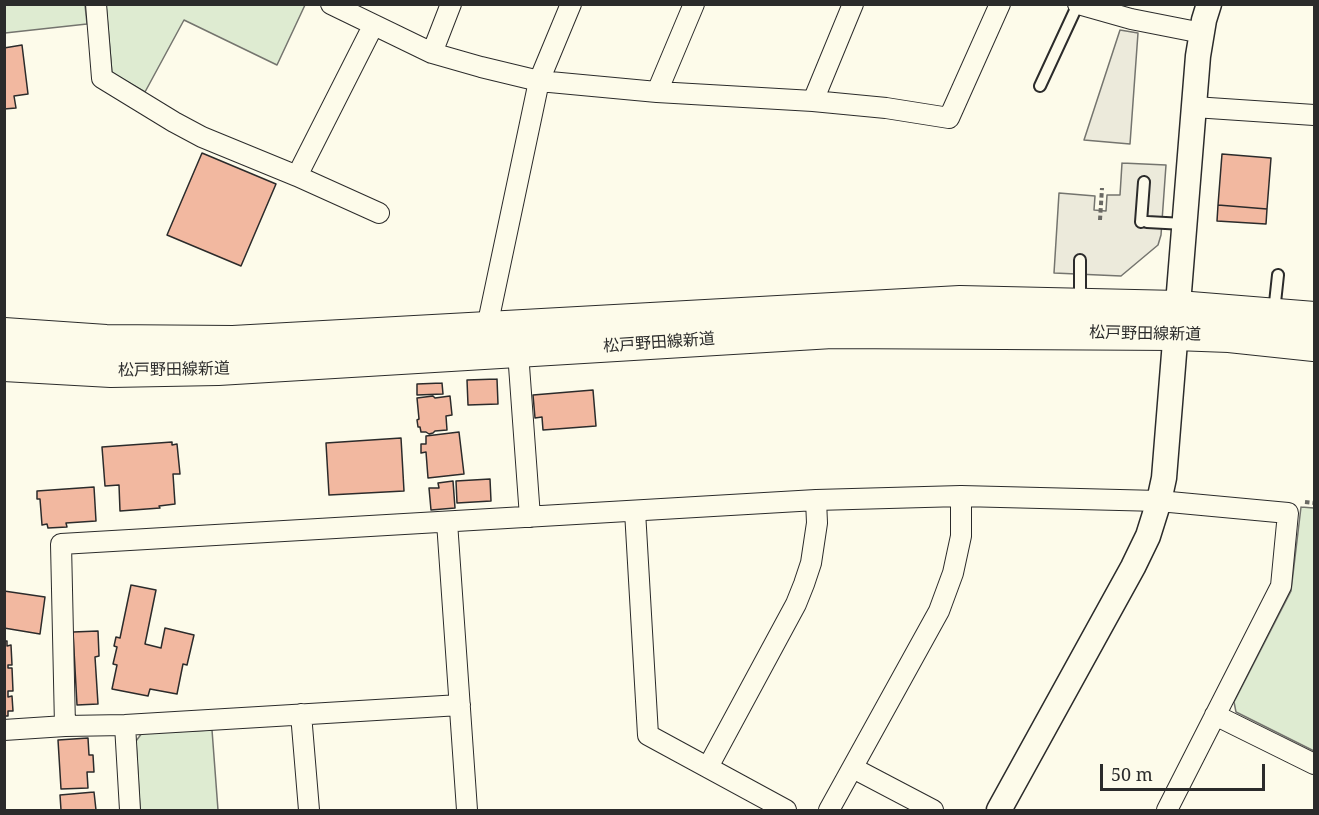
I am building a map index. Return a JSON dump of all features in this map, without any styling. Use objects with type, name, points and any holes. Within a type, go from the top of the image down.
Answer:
[{"type":"main road","name":"松戸野田線新道","points":[[4,334],[106,341],[211,342],[960,302],[1080,305],[1176,320],[1229,336],[1314,345]]},
{"type":"main road","name":"松戸野田線新道","points":[[4,365],[61,370],[163,371],[355,362],[832,332],[1274,315],[1314,318]]},
{"type":"street","points":[[96,4],[102,78],[202,137],[379,213]]},
{"type":"street","points":[[331,4],[432,53],[539,81],[657,92],[813,101],[886,108],[949,118],[1000,4]]},
{"type":"street","points":[[432,53],[451,4]]},
{"type":"street","points":[[488,327],[539,81],[571,4]]},
{"type":"street","points":[[657,92],[694,4]]},
{"type":"street","points":[[813,101],[853,4]]},
{"type":"street","points":[[1078,4],[1131,19],[1202,33]]},
{"type":"street","points":[[999,810],[1133,567],[1148,536],[1159,501],[1164,477],[1194,107],[1202,33],[1209,4]]},
{"type":"street","points":[[297,176],[373,26]]},
{"type":"street","points":[[1194,107],[1314,115]]},
{"type":"street","points":[[518,352],[530,517]]},
{"type":"street","points":[[829,810],[939,611],[953,573],[959,545],[961,496]]},
{"type":"street","points":[[65,726],[61,544],[816,500],[961,496],[1159,501],[1288,513],[1281,586],[1167,810]]},
{"type":"street","points":[[708,767],[800,594],[811,563],[817,523],[816,500]]},
{"type":"street","points":[[635,511],[648,735],[786,810]]},
{"type":"street","points":[[447,522],[467,810]]},
{"type":"street","points":[[4,730],[460,705]]},
{"type":"street","points":[[301,714],[309,810]]},
{"type":"street","points":[[1215,715],[1314,764]]},
{"type":"street","points":[[125,725],[130,810]]},
{"type":"street","points":[[853,768],[933,810]]},
{"type":"lane","points":[[1040,86],[1078,4]]},
{"type":"lane","points":[[1144,182],[1144,222],[1184,224]]},
{"type":"lane","points":[[1080,260],[1080,305]]},
{"type":"lane","points":[[1274,315],[1278,275]]},
{"type":"path","points":[[1100,220],[1102,188]]},
{"type":"green space","points":[[4,5],[85,5],[87,24],[5,33]]},
{"type":"green space","points":[[106,5],[305,5],[277,65],[184,20],[145,92],[112,73]]},
{"type":"green space","points":[[1301,507],[1314,508],[1314,751],[1236,712],[1234,702],[1291,591]]},
{"type":"green space","points":[[212,730],[218,810],[140,810],[136,741],[142,733]]},
{"type":"shaded area","points":[[1120,30],[1138,33],[1130,144],[1084,140]]},
{"type":"shaded area","points":[[1122,163],[1166,165],[1161,235],[1158,245],[1121,276],[1054,273],[1059,193],[1095,196],[1094,210],[1106,211],[1107,195],[1120,195]]},
{"type":"building","points":[[22,45],[28,94],[14,96],[16,108],[4,109],[4,48]]},
{"type":"building","points":[[202,153],[276,184],[241,266],[167,235]]},
{"type":"building","points":[[1222,154],[1271,158],[1267,209],[1218,205]]},
{"type":"building","points":[[1218,205],[1267,209],[1266,224],[1217,221]]},
{"type":"building","points":[[497,379],[498,404],[468,405],[467,380]]},
{"type":"building","points":[[442,383],[443,394],[417,395],[417,384]]},
{"type":"building","points":[[593,390],[596,426],[543,430],[542,417],[535,418],[533,395]]},
{"type":"building","points":[[433,396],[435,398],[450,396],[452,415],[446,416],[447,430],[429,434],[421,432],[418,427],[417,398]]},
{"type":"building","points":[[459,432],[464,474],[428,478],[426,452],[421,453],[421,444],[426,444],[426,436]]},
{"type":"building","points":[[401,438],[404,491],[329,495],[326,443]]},
{"type":"building","points":[[172,442],[172,445],[177,444],[180,474],[173,474],[175,504],[159,506],[160,508],[120,511],[119,485],[105,486],[102,447]]},
{"type":"building","points":[[490,479],[491,501],[457,503],[456,481]]},
{"type":"building","points":[[453,481],[455,508],[431,510],[429,488],[439,488],[438,483]]},
{"type":"building","points":[[94,487],[96,521],[66,523],[67,527],[48,528],[47,524],[42,525],[40,499],[37,499],[37,491]]},
{"type":"building","points":[[131,585],[156,590],[145,644],[161,648],[165,628],[194,635],[187,665],[183,664],[177,694],[150,689],[148,696],[112,689],[117,665],[113,664],[117,647],[114,646],[116,637],[120,638]]},
{"type":"building","points":[[4,591],[45,597],[40,634],[4,628]]},
{"type":"building","points":[[98,631],[99,656],[95,657],[98,704],[77,705],[73,632]]},
{"type":"building","points":[[4,641],[7,641],[7,646],[11,645],[12,665],[8,665],[8,668],[12,668],[13,691],[8,691],[8,697],[12,696],[13,711],[8,711],[8,716],[4,716]]},
{"type":"building","points":[[88,738],[89,755],[93,755],[94,772],[87,772],[88,788],[61,789],[58,740]]},
{"type":"building","points":[[94,792],[96,810],[61,810],[60,795]]}]
